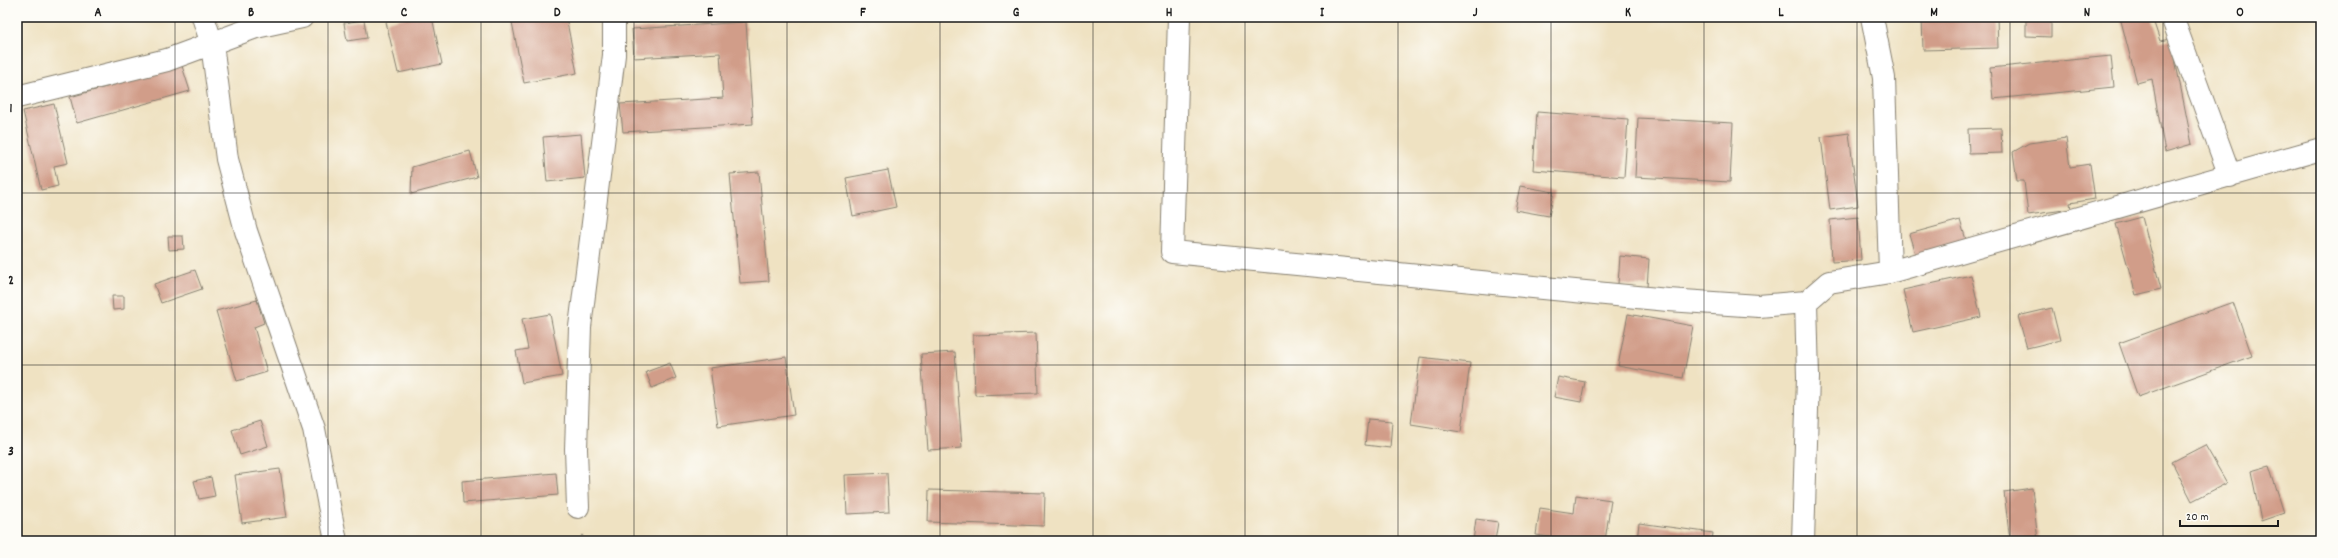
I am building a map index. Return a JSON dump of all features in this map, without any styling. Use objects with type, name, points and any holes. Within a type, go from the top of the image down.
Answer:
[{"type":"street","points":[[203,17],[212,44],[227,159],[246,232],[314,429],[336,541]]},
{"type":"street","points":[[17,97],[167,60],[256,27],[302,17]]},
{"type":"street","points":[[578,507],[576,449],[580,327],[614,55],[614,17]]},
{"type":"street","points":[[1178,17],[1172,252],[1668,300],[1759,306],[1806,302],[1830,282],[1890,272],[2321,150]]},
{"type":"street","points":[[1872,17],[1884,78],[1890,272]]},
{"type":"street","points":[[2172,17],[2230,176]]},
{"type":"street","points":[[1803,541],[1808,377],[1806,302]]},
{"type":"building","points":[[408,17],[432,17],[442,64],[398,73],[386,22]]},
{"type":"building","points":[[511,17],[560,17],[567,22],[577,73],[524,83]]},
{"type":"building","points":[[767,17],[834,17],[834,18],[767,20]]},
{"type":"building","points":[[1922,17],[1997,17],[1998,48],[1923,50]]},
{"type":"building","points":[[2026,17],[2051,17],[2051,37],[2026,36]]},
{"type":"building","points":[[2120,17],[2152,17],[2160,41],[2171,39],[2192,144],[2165,152],[2152,79],[2137,83]]},
{"type":"building","points":[[364,20],[367,38],[347,41],[344,23]]},
{"type":"building","points":[[746,22],[753,124],[623,132],[620,104],[723,98],[720,53],[634,58],[632,29]]},
{"type":"building","points":[[2111,56],[2114,87],[1993,99],[1990,68]]},
{"type":"building","points":[[182,66],[190,91],[77,123],[70,97]]},
{"type":"building","points":[[54,104],[68,163],[54,166],[58,186],[41,190],[23,111]]},
{"type":"building","points":[[1537,112],[1628,119],[1624,177],[1533,170]]},
{"type":"building","points":[[1638,118],[1733,123],[1730,182],[1635,177]]},
{"type":"building","points":[[2001,128],[2002,153],[1969,154],[1968,129]]},
{"type":"building","points":[[1849,133],[1858,206],[1830,210],[1821,137]]},
{"type":"building","points":[[581,134],[585,178],[547,182],[543,137]]},
{"type":"building","points":[[2066,138],[2070,167],[2090,164],[2095,199],[2070,203],[2071,209],[2028,215],[2024,181],[2017,181],[2013,152],[2029,143]]},
{"type":"building","points":[[470,151],[477,177],[411,194],[412,167]]},
{"type":"building","points":[[888,170],[896,207],[853,216],[846,178]]},
{"type":"building","points":[[759,172],[769,281],[740,283],[730,174]]},
{"type":"building","points":[[1520,186],[1554,192],[1549,216],[1515,210]]},
{"type":"building","points":[[1858,217],[1861,260],[1832,262],[1830,220]]},
{"type":"building","points":[[2142,217],[2161,289],[2136,295],[2116,224]]},
{"type":"building","points":[[1960,220],[1967,243],[1916,257],[1909,234]]},
{"type":"building","points":[[168,236],[183,236],[184,249],[169,250]]},
{"type":"building","points":[[1620,256],[1649,259],[1647,287],[1618,284]]},
{"type":"building","points":[[195,270],[202,289],[161,303],[154,284]]},
{"type":"building","points":[[1971,275],[1981,317],[1913,332],[1903,290]]},
{"type":"building","points":[[112,296],[124,296],[124,309],[113,310]]},
{"type":"building","points":[[257,300],[264,323],[254,327],[267,372],[237,381],[216,311]]},
{"type":"building","points":[[2233,302],[2252,356],[2138,397],[2119,343]]},
{"type":"building","points":[[2052,308],[2060,340],[2027,348],[2018,316]]},
{"type":"building","points":[[550,314],[562,376],[522,383],[516,351],[528,349],[522,319]]},
{"type":"building","points":[[1628,314],[1693,326],[1683,378],[1618,366]]},
{"type":"building","points":[[1036,333],[1038,393],[975,395],[973,335]]},
{"type":"building","points":[[955,352],[962,448],[928,450],[921,354]]},
{"type":"building","points":[[786,357],[794,415],[718,426],[710,368]]},
{"type":"building","points":[[1420,357],[1470,363],[1461,432],[1411,424]]},
{"type":"building","points":[[670,363],[676,378],[652,388],[646,372]]},
{"type":"building","points":[[1558,377],[1585,382],[1581,402],[1554,397]]},
{"type":"building","points":[[1368,419],[1392,421],[1390,448],[1365,445]]},
{"type":"building","points":[[260,421],[268,446],[240,455],[232,430]]},
{"type":"building","points":[[2205,445],[2227,483],[2192,501],[2172,462]]},
{"type":"building","points":[[2269,466],[2284,513],[2261,521],[2251,471]]},
{"type":"building","points":[[280,469],[287,517],[242,523],[235,475]]},
{"type":"building","points":[[556,473],[558,495],[463,503],[462,481]]},
{"type":"building","points":[[887,473],[889,512],[847,514],[845,475]]},
{"type":"building","points":[[211,477],[215,496],[199,499],[194,481]]},
{"type":"building","points":[[2032,488],[2038,541],[2010,541],[2004,492]]},
{"type":"building","points":[[929,490],[1045,493],[1044,526],[928,522]]},
{"type":"building","points":[[1576,495],[1611,500],[1605,541],[1577,541],[1536,535],[1540,508],[1574,513]]},
{"type":"building","points":[[1476,519],[1498,522],[1495,541],[1473,541]]},
{"type":"building","points":[[1639,523],[1713,533],[1712,541],[1637,541]]}]
